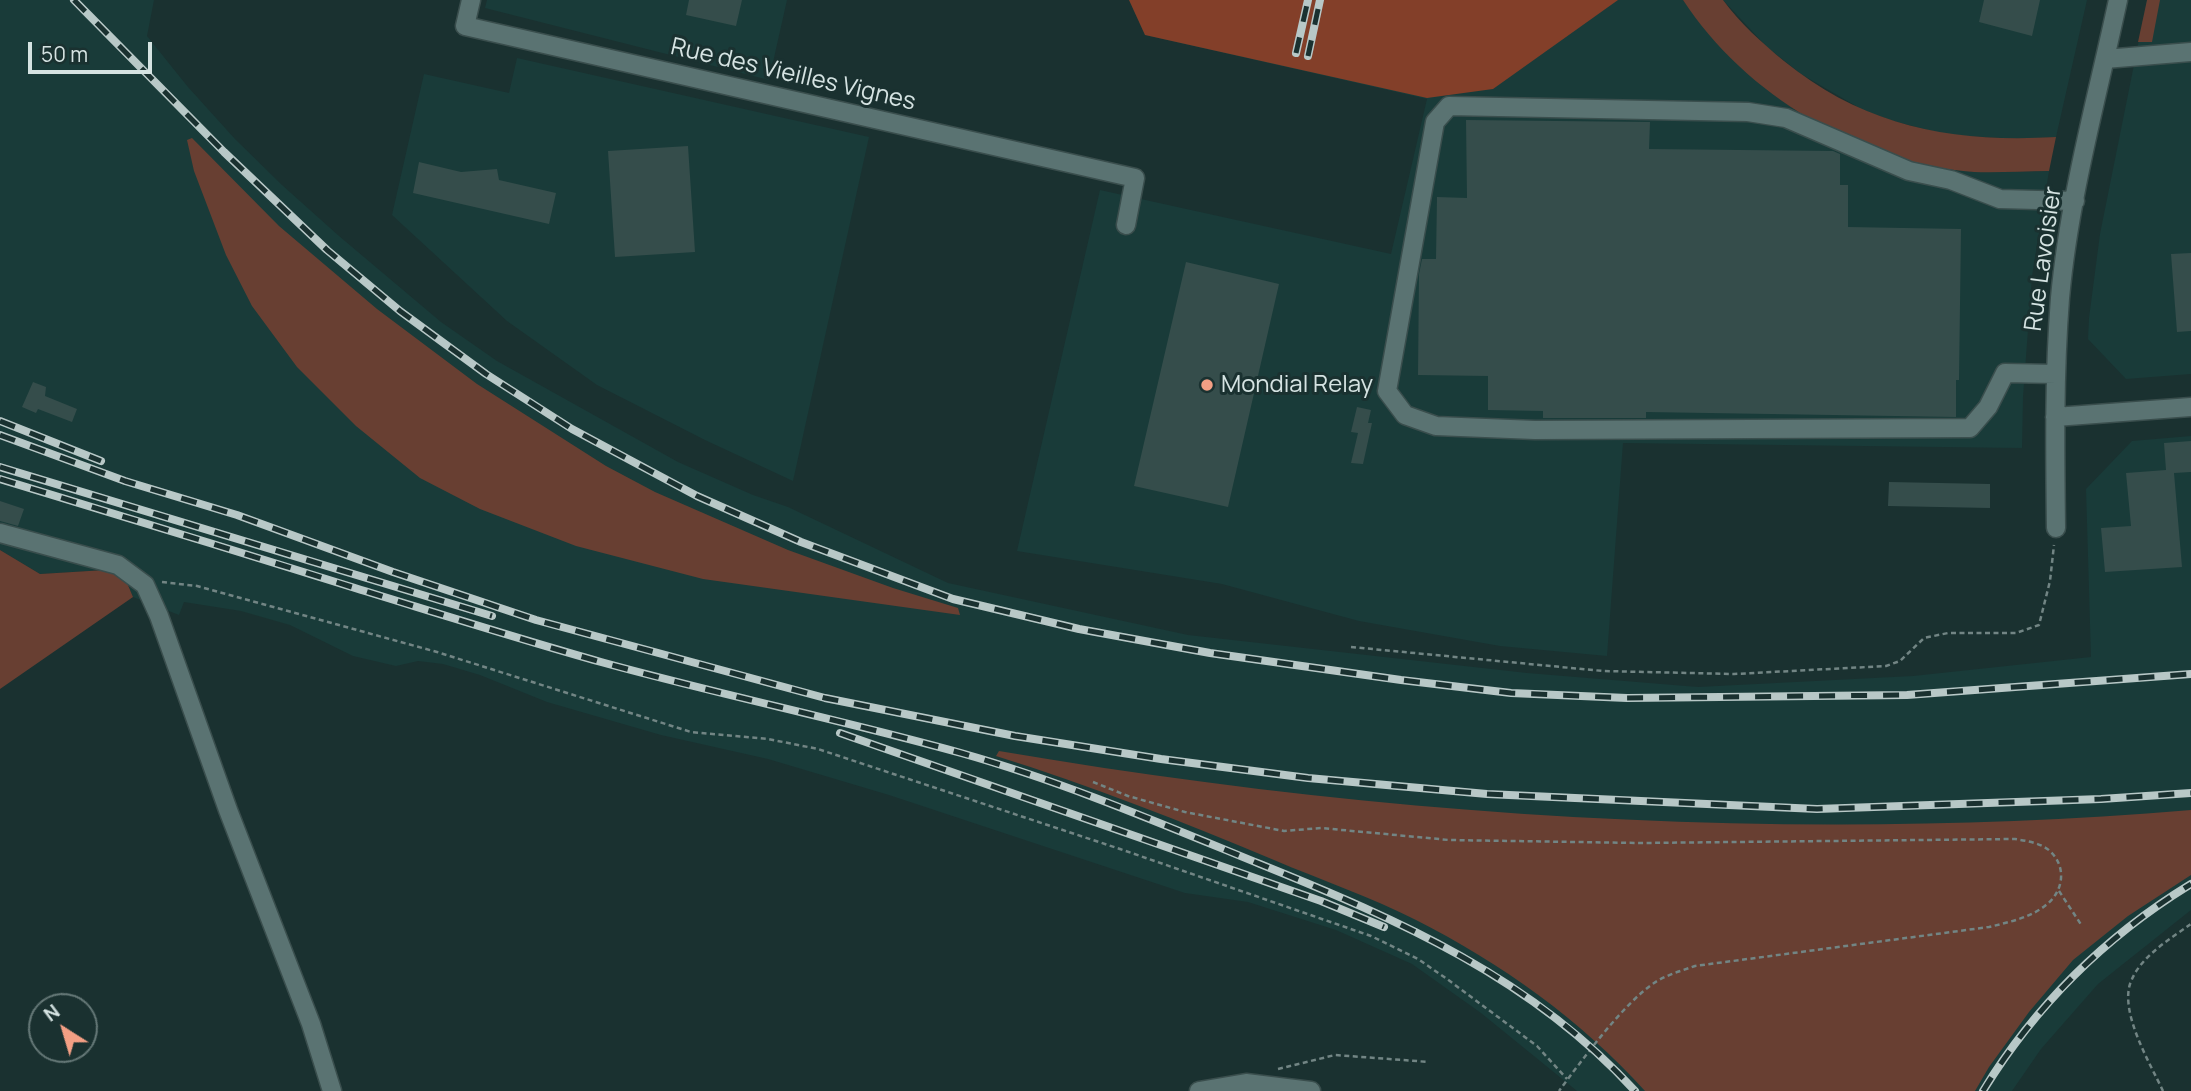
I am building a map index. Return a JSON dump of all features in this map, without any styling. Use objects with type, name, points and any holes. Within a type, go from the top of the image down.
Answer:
[{"type":"street","name":"Rue des Vieilles Vignes","points":[[471,0],[465,26],[1135,177],[1126,225]]},
{"type":"street","name":"Rue Lavoisier","points":[[2056,528],[2055,418],[2060,297],[2075,201],[2118,0]]},
{"type":"street","points":[[2105,59],[2191,52]]},
{"type":"street","points":[[2056,374],[2006,373],[1989,407],[1970,428],[1535,430],[1436,426],[1405,415],[1387,391],[1435,122],[1449,106],[1748,112],[1786,118],[1909,171],[1951,180],[2000,199],[2075,201]]},
{"type":"street","points":[[2055,418],[2191,407]]},
{"type":"street","points":[[0,533],[118,565],[145,586],[159,616],[228,810],[311,1024],[332,1091]]},
{"type":"street","points":[[1199,1091],[1246,1083],[1311,1091]]},
{"type":"path","points":[[1351,647],[1603,671],[1769,673],[1886,666],[1900,661],[1924,638],[1948,633],[2016,633],[2039,625],[2050,580],[2056,528]]},
{"type":"path","points":[[145,586],[170,582],[210,589],[438,652],[691,732],[768,739],[818,749],[1371,936],[1418,959],[1447,979],[1536,1046],[1567,1079]]},
{"type":"path","points":[[1093,782],[1128,796],[1185,812],[1284,831],[1321,828],[1449,840],[1640,843],[2015,839],[2034,842],[2052,853],[2063,880],[2059,890],[2047,905],[2020,919],[1989,928],[1695,966],[1670,975],[1654,983],[1632,1002],[1559,1091]]},
{"type":"path","points":[[2059,890],[2082,926]]},
{"type":"path","points":[[2163,1091],[2134,1026],[2128,991],[2132,977],[2150,957],[2191,925]]},
{"type":"path","points":[[1276,1069],[1335,1055],[1429,1062]]},
{"type":"shaded area","points":[[0,0],[154,0],[147,36],[235,139],[339,236],[441,322],[497,361],[678,462],[753,495],[788,507],[948,583],[1188,635],[1527,673],[1698,687],[1913,676],[2091,657],[2086,489],[2132,441],[2191,436],[2191,910],[2098,984],[2041,1049],[2012,1091],[1577,1091],[1481,1013],[1412,964],[1336,930],[1248,902],[1185,893],[889,795],[768,759],[661,735],[547,702],[480,675],[443,664],[418,661],[396,666],[353,656],[290,625],[241,611],[184,602],[179,615],[133,597],[125,578],[105,570],[40,574],[0,550]]},
{"type":"shaded area","points":[[487,0],[787,0],[769,80],[485,8]]},
{"type":"shaded area","points":[[1129,0],[1683,0],[1728,55],[1811,121],[1973,172],[2049,171],[2032,276],[2022,448],[1623,443],[1607,656],[1500,646],[1359,621],[1222,584],[1017,551],[1100,190],[1391,254],[1427,99],[1145,35]]},
{"type":"shaded area","points":[[1129,0],[1618,0],[1493,89],[1427,98],[1145,35]]},
{"type":"shaded area","points":[[1683,0],[1723,0],[1752,32],[1784,61],[1846,102],[1879,116],[1946,133],[1982,137],[2056,137],[2049,171],[1974,172],[1932,166],[1890,155],[1849,139],[1809,119],[1739,66],[1709,34]]},
{"type":"shaded area","points":[[1723,0],[2087,0],[2056,137],[2021,139],[1947,135],[1863,110],[1801,74],[1767,47]]},
{"type":"shaded area","points":[[2147,0],[2191,0],[2191,374],[2126,379],[2088,339],[2089,318],[2100,234]]},
{"type":"shaded area","points":[[2147,0],[2160,0],[2152,42],[2138,42]]},
{"type":"shaded area","points":[[517,58],[869,137],[793,481],[597,385],[507,321],[392,215],[424,74],[509,93]]},
{"type":"shaded area","points":[[192,138],[279,226],[377,309],[477,384],[606,466],[655,492],[788,550],[958,608],[960,615],[703,579],[576,546],[480,509],[420,478],[356,426],[297,367],[252,306],[226,255],[194,171],[187,140]]},
{"type":"shaded area","points":[[0,550],[40,574],[105,570],[125,578],[133,597],[0,689]]},
{"type":"shaded area","points":[[999,751],[1146,774],[1295,793],[1444,808],[1593,818],[1743,824],[1892,824],[2042,820],[2191,810],[2191,875],[2128,916],[2073,960],[2029,1012],[1975,1091],[1645,1091],[1594,1040],[1538,995],[1479,955],[1416,920],[1364,896],[1171,818],[996,756]]},
{"type":"building","points":[[689,0],[742,0],[736,26],[686,15]]},
{"type":"building","points":[[1984,0],[2040,0],[2032,36],[1979,22]]},
{"type":"building","points":[[1466,120],[1650,122],[1649,149],[1833,151],[1840,154],[1840,185],[1848,185],[1848,227],[1961,229],[1956,417],[1646,412],[1646,418],[1543,418],[1543,411],[1488,410],[1488,376],[1418,375],[1419,274],[1422,259],[1436,259],[1437,197],[1467,198]]},
{"type":"building","points":[[688,146],[695,252],[615,257],[608,151]]},
{"type":"building","points":[[419,162],[461,172],[497,169],[499,180],[556,193],[549,224],[413,193]]},
{"type":"building","points":[[2191,253],[2191,331],[2177,332],[2171,254]]},
{"type":"building","name":"Mondial Relay","points":[[1186,262],[1279,284],[1228,507],[1134,486]]},
{"type":"building","points":[[33,382],[46,387],[45,396],[77,409],[72,422],[38,409],[36,413],[22,407]]},
{"type":"building","points":[[1357,407],[1371,410],[1368,423],[1372,423],[1363,464],[1351,463],[1358,433],[1351,432]]},
{"type":"building","points":[[2191,441],[2191,472],[2174,473],[2182,567],[2105,572],[2101,528],[2131,526],[2126,473],[2166,470],[2164,443]]},
{"type":"building","points":[[1889,482],[1990,484],[1990,508],[1888,506]]},
{"type":"building","points":[[0,501],[24,509],[18,526],[0,521]]},
{"type":"railway","points":[[74,0],[224,152],[327,250],[400,311],[486,374],[572,429],[697,496],[801,542],[953,599],[1079,629],[1210,653],[1511,693],[1627,698],[1907,695],[2191,674]]},
{"type":"railway","points":[[1296,53],[1308,0]]},
{"type":"railway","points":[[1308,56],[1320,0]]},
{"type":"railway","points":[[0,421],[101,461]]},
{"type":"railway","points":[[0,435],[125,481],[237,515],[536,620],[825,698],[1015,736],[1308,778],[1487,794],[1817,809],[2101,799],[2191,793]]},
{"type":"railway","points":[[0,467],[492,616]]},
{"type":"railway","points":[[0,479],[570,653],[961,753],[1075,790],[1312,885],[1461,956],[1508,984],[1552,1016],[1595,1051],[1635,1091]]},
{"type":"railway","points":[[840,733],[1321,901],[1384,927]]},
{"type":"railway","points":[[1983,1091],[2025,1030],[2075,975],[2130,926],[2191,884]]},
{"type":"place","name":"Mondial Relay","points":[[1207,385]]}]
